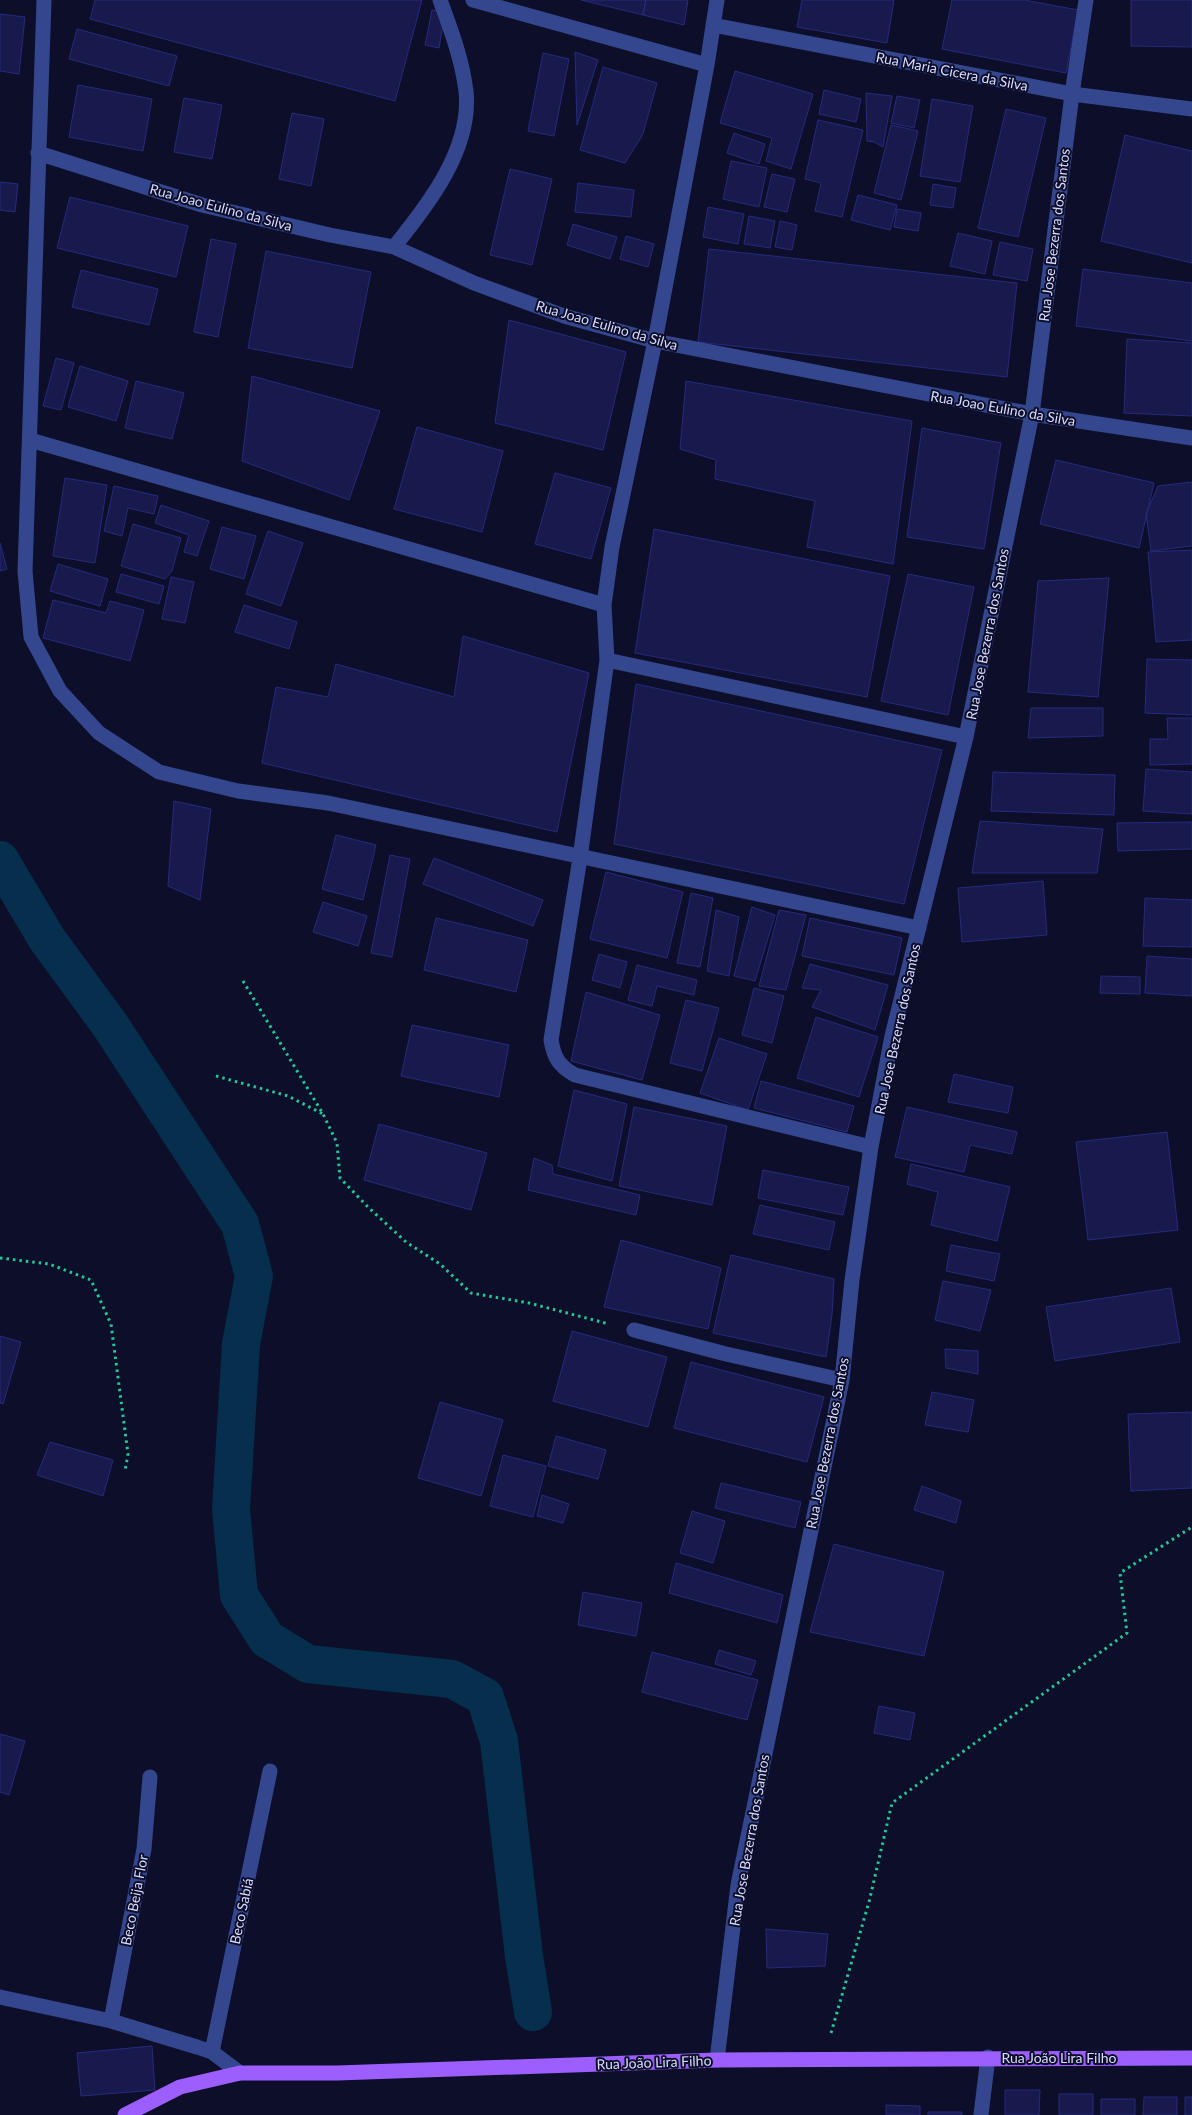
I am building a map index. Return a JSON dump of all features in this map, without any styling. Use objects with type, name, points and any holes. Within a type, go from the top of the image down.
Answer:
[{"type":"main road","name":"Rua João Lira Filho","points":[[125,2115],[180,2087],[240,2073],[337,2073],[824,2058],[1192,2058]]},
{"type":"street","points":[[44,0],[25,570],[31,637],[60,691],[99,733],[159,772],[238,792],[328,803],[580,858],[919,928]]},
{"type":"street","points":[[394,247],[421,213],[444,177],[455,153],[463,123],[466,94],[463,70],[440,0]]},
{"type":"street","points":[[473,0],[707,65]]},
{"type":"street","points":[[717,0],[707,65],[655,342],[612,547],[604,605],[607,660],[580,858],[550,1040],[556,1061],[563,1069],[574,1075],[871,1147]]},
{"type":"street","name":"Rua Jose Bezerra dos Santos","points":[[717,2060],[738,1885],[842,1380],[852,1280],[871,1147],[892,1036],[966,737],[1032,414],[1072,94],[1086,0]]},
{"type":"street","name":"Rua Maria Cicera da Silva","points":[[713,25],[1072,94],[1192,109]]},
{"type":"street","name":"Rua Joao Eulino da Silva","points":[[38,153],[202,205],[330,235],[394,247],[474,283],[564,316],[655,342],[1032,414],[1192,438]]},
{"type":"street","points":[[30,440],[604,605]]},
{"type":"street","points":[[607,660],[966,737]]},
{"type":"street","points":[[634,1330],[726,1354],[842,1380]]},
{"type":"street","name":"Beco Sabiá","points":[[212,2052],[270,1771]]},
{"type":"street","name":"Beco Beija Flor","points":[[111,2022],[144,1849],[150,1777]]},
{"type":"street","points":[[0,1997],[111,2022],[212,2052],[240,2073]]},
{"type":"street","points":[[981,2115],[988,2057]]},
{"type":"path","points":[[243,981],[323,1114],[337,1143],[340,1178],[406,1242],[440,1264],[471,1293],[529,1303],[634,1330]]},
{"type":"path","points":[[216,1076],[288,1096],[323,1114]]},
{"type":"path","points":[[0,1258],[49,1264],[91,1280],[111,1324],[128,1454],[125,1471]]},
{"type":"path","points":[[824,2058],[869,1902],[892,1803],[1127,1633],[1120,1573],[1192,1527]]},
{"type":"building","points":[[95,0],[422,0],[395,101],[90,19]]},
{"type":"building","points":[[581,0],[646,0],[643,15]]},
{"type":"building","points":[[646,0],[688,0],[684,25],[643,15]]},
{"type":"building","points":[[802,0],[894,0],[887,43],[797,27]]},
{"type":"building","points":[[952,0],[1024,0],[1078,10],[1066,73],[942,49]]},
{"type":"building","points":[[1131,0],[1192,0],[1192,47],[1131,46]]},
{"type":"building","points":[[432,10],[440,12],[444,19],[439,48],[425,45]]},
{"type":"building","points":[[0,14],[25,17],[19,74],[0,71]]},
{"type":"building","points":[[77,29],[177,56],[169,86],[69,59]]},
{"type":"building","points":[[575,52],[598,60],[577,125]]},
{"type":"building","points":[[543,53],[569,59],[554,136],[528,131]]},
{"type":"building","points":[[603,67],[657,83],[643,134],[625,163],[580,150]]},
{"type":"building","points":[[735,71],[813,94],[791,169],[766,161],[772,138],[720,123]]},
{"type":"building","points":[[78,85],[152,99],[143,151],[69,137]]},
{"type":"building","points":[[824,90],[861,99],[856,122],[819,114]]},
{"type":"building","points":[[866,93],[892,96],[883,147],[874,142],[867,141]]},
{"type":"building","points":[[897,96],[920,100],[914,128],[891,123]]},
{"type":"building","points":[[184,98],[222,105],[212,159],[174,152]]},
{"type":"building","points":[[932,99],[973,106],[960,182],[920,176]]},
{"type":"building","points":[[1006,109],[1046,118],[1018,237],[978,228]]},
{"type":"building","points":[[292,113],[324,119],[311,186],[279,179]]},
{"type":"building","points":[[818,120],[863,130],[842,217],[815,211],[821,183],[805,179]]},
{"type":"building","points":[[891,125],[918,131],[901,200],[874,193]]},
{"type":"building","points":[[734,133],[765,144],[759,164],[727,153]]},
{"type":"building","points":[[1125,135],[1192,151],[1192,263],[1101,241]]},
{"type":"building","points":[[731,161],[767,168],[759,207],[723,199]]},
{"type":"building","points":[[510,169],[552,179],[532,265],[490,255]]},
{"type":"building","points":[[772,174],[795,179],[787,212],[764,207]]},
{"type":"building","points":[[0,182],[18,184],[15,212],[0,210]]},
{"type":"building","points":[[578,183],[634,190],[631,217],[575,212]]},
{"type":"building","points":[[933,184],[956,188],[953,208],[930,205]]},
{"type":"building","points":[[858,195],[897,205],[890,230],[851,220]]},
{"type":"building","points":[[70,197],[188,226],[176,277],[57,248]]},
{"type":"building","points":[[708,207],[744,214],[738,244],[703,237]]},
{"type":"building","points":[[897,209],[921,213],[918,231],[894,227]]},
{"type":"building","points":[[749,216],[775,221],[770,248],[744,244]]},
{"type":"building","points":[[780,221],[797,225],[792,250],[775,247]]},
{"type":"building","points":[[573,224],[617,237],[610,259],[567,245]]},
{"type":"building","points":[[958,233],[992,241],[985,274],[950,266]]},
{"type":"building","points":[[626,236],[654,244],[648,267],[620,259]]},
{"type":"building","points":[[211,239],[236,244],[218,337],[194,332]]},
{"type":"building","points":[[1000,242],[1033,249],[1027,281],[993,275]]},
{"type":"building","points":[[709,249],[1017,283],[1007,377],[698,342]]},
{"type":"building","points":[[266,251],[371,272],[352,368],[248,348]]},
{"type":"building","points":[[1083,269],[1192,283],[1192,341],[1076,326]]},
{"type":"building","points":[[81,270],[158,289],[149,325],[72,307]]},
{"type":"building","points":[[509,320],[626,352],[603,450],[495,423]]},
{"type":"building","points":[[1127,339],[1192,343],[1192,416],[1124,413]]},
{"type":"building","points":[[56,358],[74,363],[61,410],[43,406]]},
{"type":"building","points":[[80,366],[128,381],[116,421],[68,407]]},
{"type":"building","points":[[252,376],[380,411],[349,500],[242,461]]},
{"type":"building","points":[[136,381],[184,393],[172,439],[125,428]]},
{"type":"building","points":[[686,381],[912,421],[893,564],[807,547],[815,501],[715,479],[716,460],[680,449]]},
{"type":"building","points":[[417,427],[503,451],[482,532],[394,509]]},
{"type":"building","points":[[922,428],[1001,443],[984,549],[907,537]]},
{"type":"building","points":[[1056,460],[1154,483],[1139,548],[1040,524]]},
{"type":"building","points":[[555,473],[611,488],[591,559],[535,544]]},
{"type":"building","points":[[65,478],[107,485],[95,563],[53,556]]},
{"type":"building","points":[[1192,482],[1192,546],[1151,551],[1146,514],[1158,486]]},
{"type":"building","points":[[114,486],[158,496],[154,514],[128,508],[122,536],[104,531]]},
{"type":"building","points":[[161,505],[209,521],[197,556],[184,552],[189,535],[155,523]]},
{"type":"building","points":[[133,524],[181,538],[172,571],[165,579],[121,566]]},
{"type":"building","points":[[222,527],[256,536],[244,579],[210,569]]},
{"type":"building","points":[[654,529],[890,576],[867,697],[635,653]]},
{"type":"building","points":[[268,531],[303,543],[281,606],[246,594]]},
{"type":"building","points":[[0,543],[7,569],[0,571]]},
{"type":"building","points":[[1192,550],[1192,640],[1156,642],[1148,552]]},
{"type":"building","points":[[58,564],[108,579],[100,606],[50,591]]},
{"type":"building","points":[[121,574],[164,586],[159,604],[116,592]]},
{"type":"building","points":[[908,574],[974,587],[948,715],[881,701]]},
{"type":"building","points":[[171,577],[194,582],[185,623],[162,619]]},
{"type":"building","points":[[1109,578],[1098,697],[1028,692],[1038,581]]},
{"type":"building","points":[[53,600],[106,613],[110,601],[144,610],[130,661],[43,638]]},
{"type":"building","points":[[244,605],[297,622],[289,649],[235,632]]},
{"type":"building","points":[[463,636],[589,673],[557,832],[262,763],[276,687],[328,697],[336,664],[454,697]]},
{"type":"building","points":[[1147,659],[1192,660],[1192,715],[1145,713]]},
{"type":"building","points":[[636,684],[942,750],[904,904],[614,844]]},
{"type":"building","points":[[1031,708],[1103,708],[1103,736],[1028,738]]},
{"type":"building","points":[[1167,718],[1192,718],[1192,764],[1150,765],[1150,739],[1168,739]]},
{"type":"building","points":[[1146,769],[1192,772],[1192,814],[1143,811]]},
{"type":"building","points":[[993,772],[1115,775],[1114,815],[991,811]]},
{"type":"building","points":[[174,801],[211,809],[200,900],[168,886]]},
{"type":"building","points":[[980,821],[1103,829],[1097,873],[972,873]]},
{"type":"building","points":[[1192,822],[1192,849],[1118,851],[1117,823]]},
{"type":"building","points":[[336,835],[376,845],[363,900],[322,889]]},
{"type":"building","points":[[390,855],[410,859],[392,957],[371,953]]},
{"type":"building","points":[[434,858],[543,900],[533,926],[423,884]]},
{"type":"building","points":[[606,872],[683,892],[667,958],[590,939]]},
{"type":"building","points":[[1043,881],[1047,935],[962,942],[958,888]]},
{"type":"building","points":[[691,893],[713,898],[700,967],[677,963]]},
{"type":"building","points":[[1145,898],[1192,900],[1192,947],[1143,946]]},
{"type":"building","points":[[323,902],[367,916],[358,946],[313,932]]},
{"type":"building","points":[[752,907],[775,915],[755,981],[734,976]]},
{"type":"building","points":[[716,910],[739,917],[729,976],[707,971]]},
{"type":"building","points":[[779,910],[806,915],[786,990],[759,986]]},
{"type":"building","points":[[436,918],[528,940],[516,992],[424,970]]},
{"type":"building","points":[[810,918],[902,938],[894,975],[802,956]]},
{"type":"building","points":[[599,954],[627,962],[620,988],[592,980]]},
{"type":"building","points":[[1147,956],[1192,959],[1192,996],[1145,993]]},
{"type":"building","points":[[810,964],[888,985],[875,1030],[812,1007],[821,990],[802,988]]},
{"type":"building","points":[[637,965],[697,980],[694,995],[657,986],[652,1006],[628,1000]]},
{"type":"building","points":[[1101,976],[1140,977],[1140,994],[1100,993]]},
{"type":"building","points":[[754,988],[784,996],[772,1043],[742,1035]]},
{"type":"building","points":[[586,992],[660,1015],[642,1080],[571,1061]]},
{"type":"building","points":[[686,1000],[719,1008],[702,1071],[670,1063]]},
{"type":"building","points":[[816,1017],[878,1037],[859,1097],[797,1078]]},
{"type":"building","points":[[412,1025],[509,1045],[499,1097],[401,1076]]},
{"type":"building","points":[[719,1038],[767,1054],[748,1110],[700,1093]]},
{"type":"building","points":[[954,1074],[1013,1087],[1008,1113],[948,1102]]},
{"type":"building","points":[[761,1081],[854,1106],[847,1132],[754,1108]]},
{"type":"building","points":[[574,1090],[627,1104],[612,1181],[558,1166]]},
{"type":"building","points":[[634,1107],[727,1126],[712,1205],[619,1186]]},
{"type":"building","points":[[907,1107],[1017,1132],[1012,1154],[970,1145],[964,1172],[895,1157]]},
{"type":"building","points":[[379,1124],[487,1153],[471,1210],[364,1180]]},
{"type":"building","points":[[1167,1132],[1178,1230],[1088,1240],[1076,1142]]},
{"type":"building","points":[[534,1158],[552,1165],[553,1174],[640,1195],[636,1215],[528,1190]]},
{"type":"building","points":[[911,1164],[1010,1187],[997,1241],[931,1225],[938,1192],[907,1184]]},
{"type":"building","points":[[763,1170],[849,1187],[843,1215],[758,1198]]},
{"type":"building","points":[[760,1205],[835,1222],[829,1250],[753,1234]]},
{"type":"building","points":[[621,1240],[721,1268],[708,1329],[604,1307]]},
{"type":"building","points":[[951,1245],[1000,1254],[994,1281],[946,1271]]},
{"type":"building","points":[[731,1255],[834,1279],[832,1315],[826,1357],[713,1333]]},
{"type":"building","points":[[943,1281],[991,1290],[980,1331],[935,1320]]},
{"type":"building","points":[[1171,1288],[1180,1342],[1055,1361],[1046,1307]]},
{"type":"building","points":[[572,1331],[667,1357],[648,1427],[553,1401]]},
{"type":"building","points":[[0,1336],[21,1342],[3,1404],[0,1403]]},
{"type":"building","points":[[945,1349],[978,1351],[978,1374],[946,1368]]},
{"type":"building","points":[[691,1362],[824,1397],[807,1462],[674,1428]]},
{"type":"building","points":[[932,1392],[974,1400],[968,1432],[925,1425]]},
{"type":"building","points":[[440,1402],[503,1420],[481,1496],[418,1478]]},
{"type":"building","points":[[1192,1412],[1192,1488],[1131,1491],[1128,1414]]},
{"type":"building","points":[[556,1436],[606,1450],[598,1479],[548,1466]]},
{"type":"building","points":[[50,1442],[113,1460],[103,1496],[37,1475]]},
{"type":"building","points":[[503,1455],[546,1466],[533,1517],[490,1506]]},
{"type":"building","points":[[721,1483],[801,1502],[795,1528],[715,1508]]},
{"type":"building","points":[[922,1486],[961,1501],[956,1523],[914,1510]]},
{"type":"building","points":[[542,1495],[569,1504],[563,1523],[537,1516]]},
{"type":"building","points":[[692,1511],[725,1521],[713,1563],[680,1553]]},
{"type":"building","points":[[834,1544],[944,1572],[924,1656],[810,1632]]},
{"type":"building","points":[[676,1563],[783,1595],[777,1623],[669,1593]]},
{"type":"building","points":[[583,1592],[642,1603],[636,1636],[578,1625]]},
{"type":"building","points":[[719,1650],[756,1661],[751,1675],[715,1664]]},
{"type":"building","points":[[652,1652],[758,1680],[747,1720],[642,1692]]},
{"type":"building","points":[[879,1706],[915,1713],[910,1740],[874,1733]]},
{"type":"building","points":[[0,1734],[25,1741],[9,1795],[0,1792]]},
{"type":"building","points":[[766,1929],[828,1934],[825,1966],[767,1968]]},
{"type":"building","points":[[152,2046],[155,2090],[81,2096],[77,2053]]},
{"type":"building","points":[[1005,2090],[1040,2090],[1039,2115],[1005,2115]]},
{"type":"building","points":[[1059,2094],[1093,2094],[1093,2115],[1059,2115]]},
{"type":"building","points":[[1144,2097],[1177,2097],[1177,2115],[1143,2115]]},
{"type":"building","points":[[1185,2097],[1192,2097],[1192,2115],[1185,2115]]},
{"type":"building","points":[[1101,2099],[1135,2099],[1135,2115],[1101,2115]]},
{"type":"building","points":[[886,2105],[920,2106],[920,2115],[886,2115]]},
{"type":"building","points":[[928,2112],[962,2112],[962,2115],[928,2115]]},
{"type":"waterway","points":[[0,860],[47,939],[110,1025],[240,1224],[254,1276],[241,1344],[231,1509],[239,1595],[267,1639],[308,1664],[452,1679],[485,1697],[499,1741],[524,1956],[533,2012]]}]
